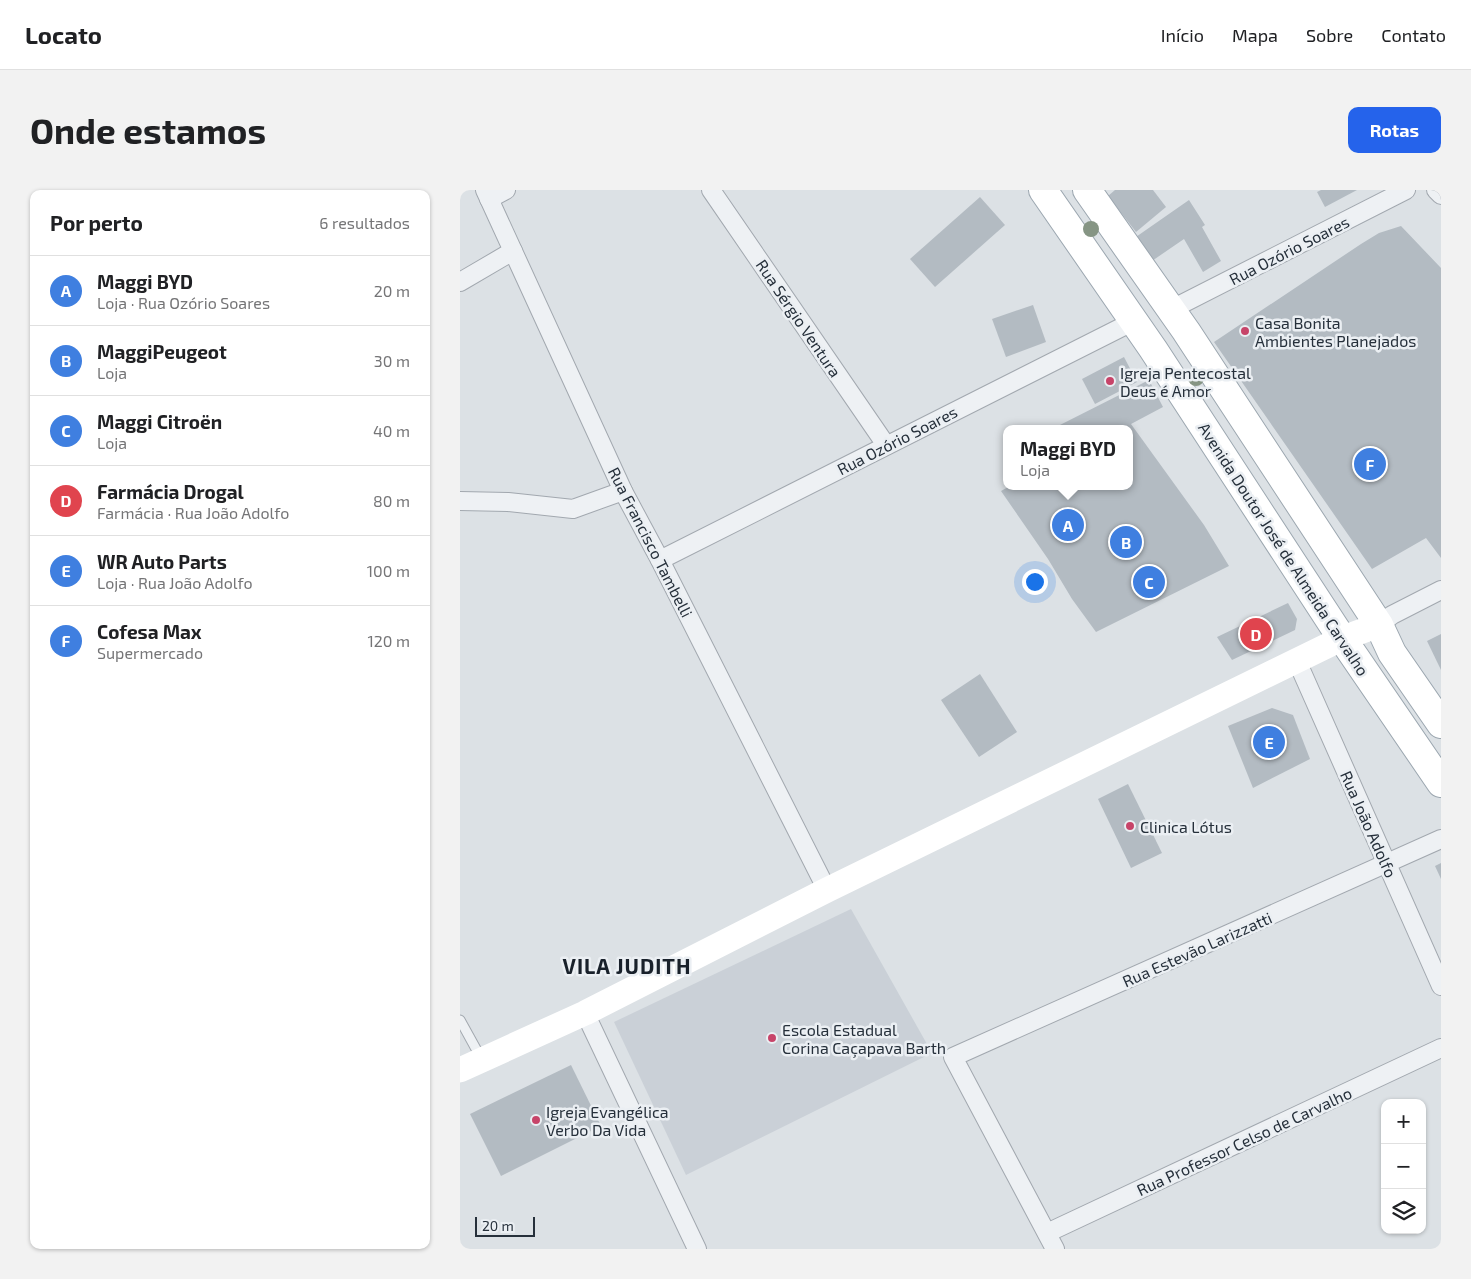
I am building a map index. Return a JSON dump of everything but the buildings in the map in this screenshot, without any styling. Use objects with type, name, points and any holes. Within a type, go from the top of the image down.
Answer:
[{"type":"main road","name":"Avenida Doutor José de Almeida Carvalho","points":[[1043,190],[1134,321],[1441,783]]},
{"type":"main road","points":[[1087,190],[1172,309],[1378,625],[1392,652],[1441,724]]},
{"type":"street","points":[[487,194],[506,190]]},
{"type":"street","name":"Rua Sérgio Ventura","points":[[711,190],[886,445]]},
{"type":"street","name":"Rua Ozório Soares","points":[[1172,309],[1406,190]]},
{"type":"street","points":[[1436,190],[1441,195]]},
{"type":"street","name":"Rua Francisco Tambelli","points":[[487,194],[624,491],[827,890]]},
{"type":"street","points":[[460,282],[513,251]]},
{"type":"street","name":"Rua Ozório Soares","points":[[660,560],[1134,321]]},
{"type":"street","points":[[460,501],[508,502],[573,509],[624,491]]},
{"type":"street","points":[[460,1070],[585,1013],[827,890],[1343,638],[1378,625],[1392,615],[1441,590]]},
{"type":"street","name":"Rua João Adolfo","points":[[1297,661],[1441,986]]},
{"type":"street","name":"Rua Estevão Larizzatti","points":[[1047,1233],[952,1057],[1387,865],[1441,839]]},
{"type":"street","points":[[585,1013],[697,1249]]},
{"type":"street","name":"Rua Professor Celso de Carvalho","points":[[1047,1233],[1441,1048]]},
{"type":"street","points":[[1047,1233],[1055,1249]]},
{"type":"lane","points":[[460,1020],[482,1060]]},
{"type":"shaded area","name":"Escola Estadual Corina Caçapava Barth","points":[[851,909],[932,1053],[686,1175],[614,1022]]},
{"type":"place","name":"Casa Bonita Ambientes Planejados","points":[[1245,331]]},
{"type":"place","name":"Igreja Pentecostal Deus é Amor","points":[[1110,381]]},
{"type":"place","name":"Cofesa Max","points":[[1370,464]]},
{"type":"place","name":"Maggi BYD","points":[[1068,525]]},
{"type":"place","name":"MaggiPeugeot","points":[[1126,542]]},
{"type":"place","name":"Maggi Citroën","points":[[1149,582]]},
{"type":"place","name":"Farmácia Drogal","points":[[1256,634]]},
{"type":"place","name":"WR Auto Parts","points":[[1269,742]]},
{"type":"place","name":"Clinica Lótus","points":[[1130,826]]},
{"type":"place","name":"Escola Estadual Corina Caçapava Barth","points":[[772,1038]]},
{"type":"place","name":"Igreja Evangélica Verbo Da Vida","points":[[536,1120]]},
{"type":"district","name":"VILA JUDITH","points":[[627,965]]}]
